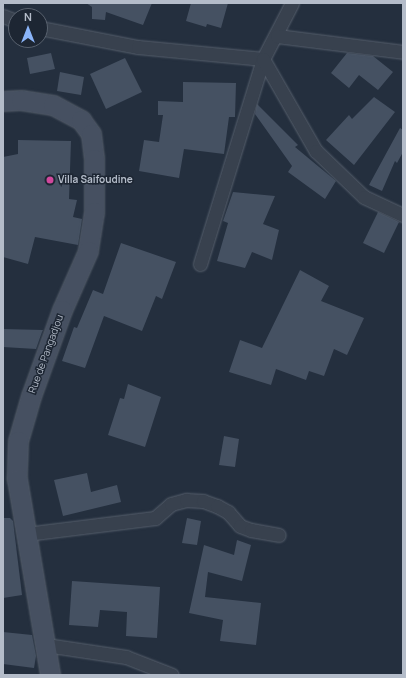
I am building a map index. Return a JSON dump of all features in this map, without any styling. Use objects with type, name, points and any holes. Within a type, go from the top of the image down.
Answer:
[{"type":"main road","name":"Rue de Pangadjou","points":[[3,101],[21,100],[53,105],[81,120],[91,134],[94,159],[94,212],[88,251],[62,310],[31,396],[18,441],[17,479],[50,675]]},
{"type":"street","points":[[200,264],[263,59],[277,36],[292,3]]},
{"type":"street","points":[[48,30],[138,47],[263,59]]},
{"type":"street","points":[[277,36],[403,52]]},
{"type":"street","points":[[263,59],[316,151],[364,197],[403,215]]},
{"type":"street","points":[[26,534],[155,518],[171,504],[186,500],[203,501],[217,506],[228,512],[240,526],[251,530],[279,535]]},
{"type":"street","points":[[46,646],[126,657],[172,675]]},
{"type":"building","points":[[86,3],[152,3],[143,25],[106,12],[105,20],[92,19],[92,7]]},
{"type":"building","points":[[191,3],[228,3],[221,28],[207,24],[206,27],[186,21]]},
{"type":"building","points":[[51,53],[55,69],[30,74],[27,58]]},
{"type":"building","points":[[347,53],[373,56],[393,72],[378,90],[359,75],[349,88],[331,73]]},
{"type":"building","points":[[125,58],[142,92],[106,109],[90,74]]},
{"type":"building","points":[[60,72],[84,77],[81,95],[57,91]]},
{"type":"building","points":[[183,82],[236,83],[235,117],[229,117],[224,154],[184,149],[179,178],[139,171],[144,140],[159,142],[163,115],[158,115],[158,101],[183,102]]},
{"type":"building","points":[[374,97],[395,112],[354,165],[326,140],[349,115],[352,119]]},
{"type":"building","points":[[257,104],[298,145],[295,147],[336,181],[325,199],[288,172],[292,166],[255,114]]},
{"type":"building","points":[[400,128],[403,130],[403,152],[397,163],[395,161],[382,191],[369,185]]},
{"type":"building","points":[[18,140],[71,141],[69,199],[77,200],[73,217],[82,219],[78,245],[35,237],[28,264],[3,257],[3,157],[18,154]]},
{"type":"building","points":[[233,192],[275,196],[263,224],[279,230],[272,260],[252,252],[245,268],[217,261],[228,223],[223,221]]},
{"type":"building","points":[[378,212],[399,222],[384,253],[363,243]]},
{"type":"building","points":[[121,243],[176,262],[162,299],[156,296],[142,331],[104,316],[85,368],[62,361],[74,327],[77,328],[93,290],[103,294]]},
{"type":"building","points":[[300,270],[329,286],[321,301],[364,318],[347,355],[334,349],[324,376],[309,371],[306,380],[276,369],[271,385],[229,372],[240,340],[262,348]]},
{"type":"building","points":[[3,329],[43,330],[36,349],[3,347]]},
{"type":"building","points":[[128,384],[161,397],[145,447],[108,435],[120,398],[124,399]]},
{"type":"building","points":[[224,436],[239,439],[235,467],[219,465]]},
{"type":"building","points":[[87,473],[91,492],[117,485],[121,502],[63,516],[54,480]]},
{"type":"building","points":[[3,518],[10,518],[13,521],[22,595],[3,598]]},
{"type":"building","points":[[187,518],[201,521],[197,545],[182,543]]},
{"type":"building","points":[[237,540],[251,545],[242,581],[208,572],[205,597],[261,603],[256,645],[220,641],[223,620],[189,613],[204,545],[234,555]]},
{"type":"building","points":[[72,581],[160,587],[157,638],[126,636],[127,612],[100,610],[98,627],[69,625]]},
{"type":"building","points":[[3,632],[32,635],[36,656],[34,668],[3,664]]},
{"type":"place","name":"Villa Saifoudine","points":[[50,180]]}]
